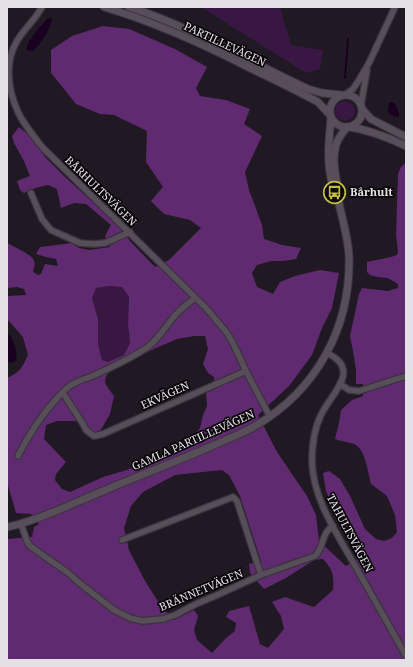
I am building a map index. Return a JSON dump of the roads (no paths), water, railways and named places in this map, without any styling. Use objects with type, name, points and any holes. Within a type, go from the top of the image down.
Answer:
[{"type":"street","name":"BÅRHULTSVÄGEN","points":[[42,7],[33,22],[17,40],[10,57],[8,68],[12,95],[24,123],[42,147],[207,309],[234,343],[246,371]]},
{"type":"street","name":"PARTILLEVÄGEN","points":[[104,7],[140,18],[226,56],[312,98],[322,105],[331,117]]},
{"type":"street","name":"PARTILLEVÄGEN","points":[[129,7],[155,16],[192,32],[308,89],[322,93],[343,95]]},
{"type":"street","points":[[395,7],[369,63],[356,86],[338,97],[332,103],[330,111],[331,117],[336,124],[343,127],[364,129],[406,146]]},
{"type":"street","points":[[348,127],[353,126],[359,120],[362,113],[361,107],[369,63]]},
{"type":"street","points":[[343,95],[349,95],[356,99],[371,119],[406,137]]},
{"type":"street","name":"GAMLA PARTILLEVÄGEN","points":[[331,117],[328,161],[329,171],[338,198]]},
{"type":"street","name":"GAMLA PARTILLEVÄGEN","points":[[7,527],[21,524],[62,508],[254,427],[270,417],[303,388],[327,353],[340,321],[348,288],[349,255],[347,236],[338,198],[334,161],[335,146],[341,134],[348,127]]},
{"type":"street","points":[[31,193],[42,219],[51,230],[80,243],[105,243],[130,232]]},
{"type":"street","points":[[18,456],[45,412],[72,384],[131,357],[149,345],[163,332],[173,317],[185,305],[196,298]]},
{"type":"street","name":"TAHULTSVÄGEN","points":[[327,353],[337,358],[342,366],[344,375],[340,384],[320,415],[312,452],[315,485],[321,503],[332,526],[406,656]]},
{"type":"street","points":[[246,371],[270,417]]},
{"type":"street","name":"EKVÄGEN","points":[[63,393],[86,430],[94,436],[103,434],[246,371]]},
{"type":"street","points":[[340,384],[349,390],[358,391],[406,376]]},
{"type":"street","points":[[122,540],[232,497],[237,501],[261,575]]},
{"type":"street","name":"BRÄNNETVÄGEN","points":[[21,524],[27,541],[37,552],[67,572],[114,610],[130,618],[143,620],[163,619],[175,615],[261,575],[315,556],[319,553],[328,529],[332,526]]},
{"type":"waterway","points":[[345,78],[348,39]]},
{"type":"place","name":"Bårhult","points":[[335,192]]}]
